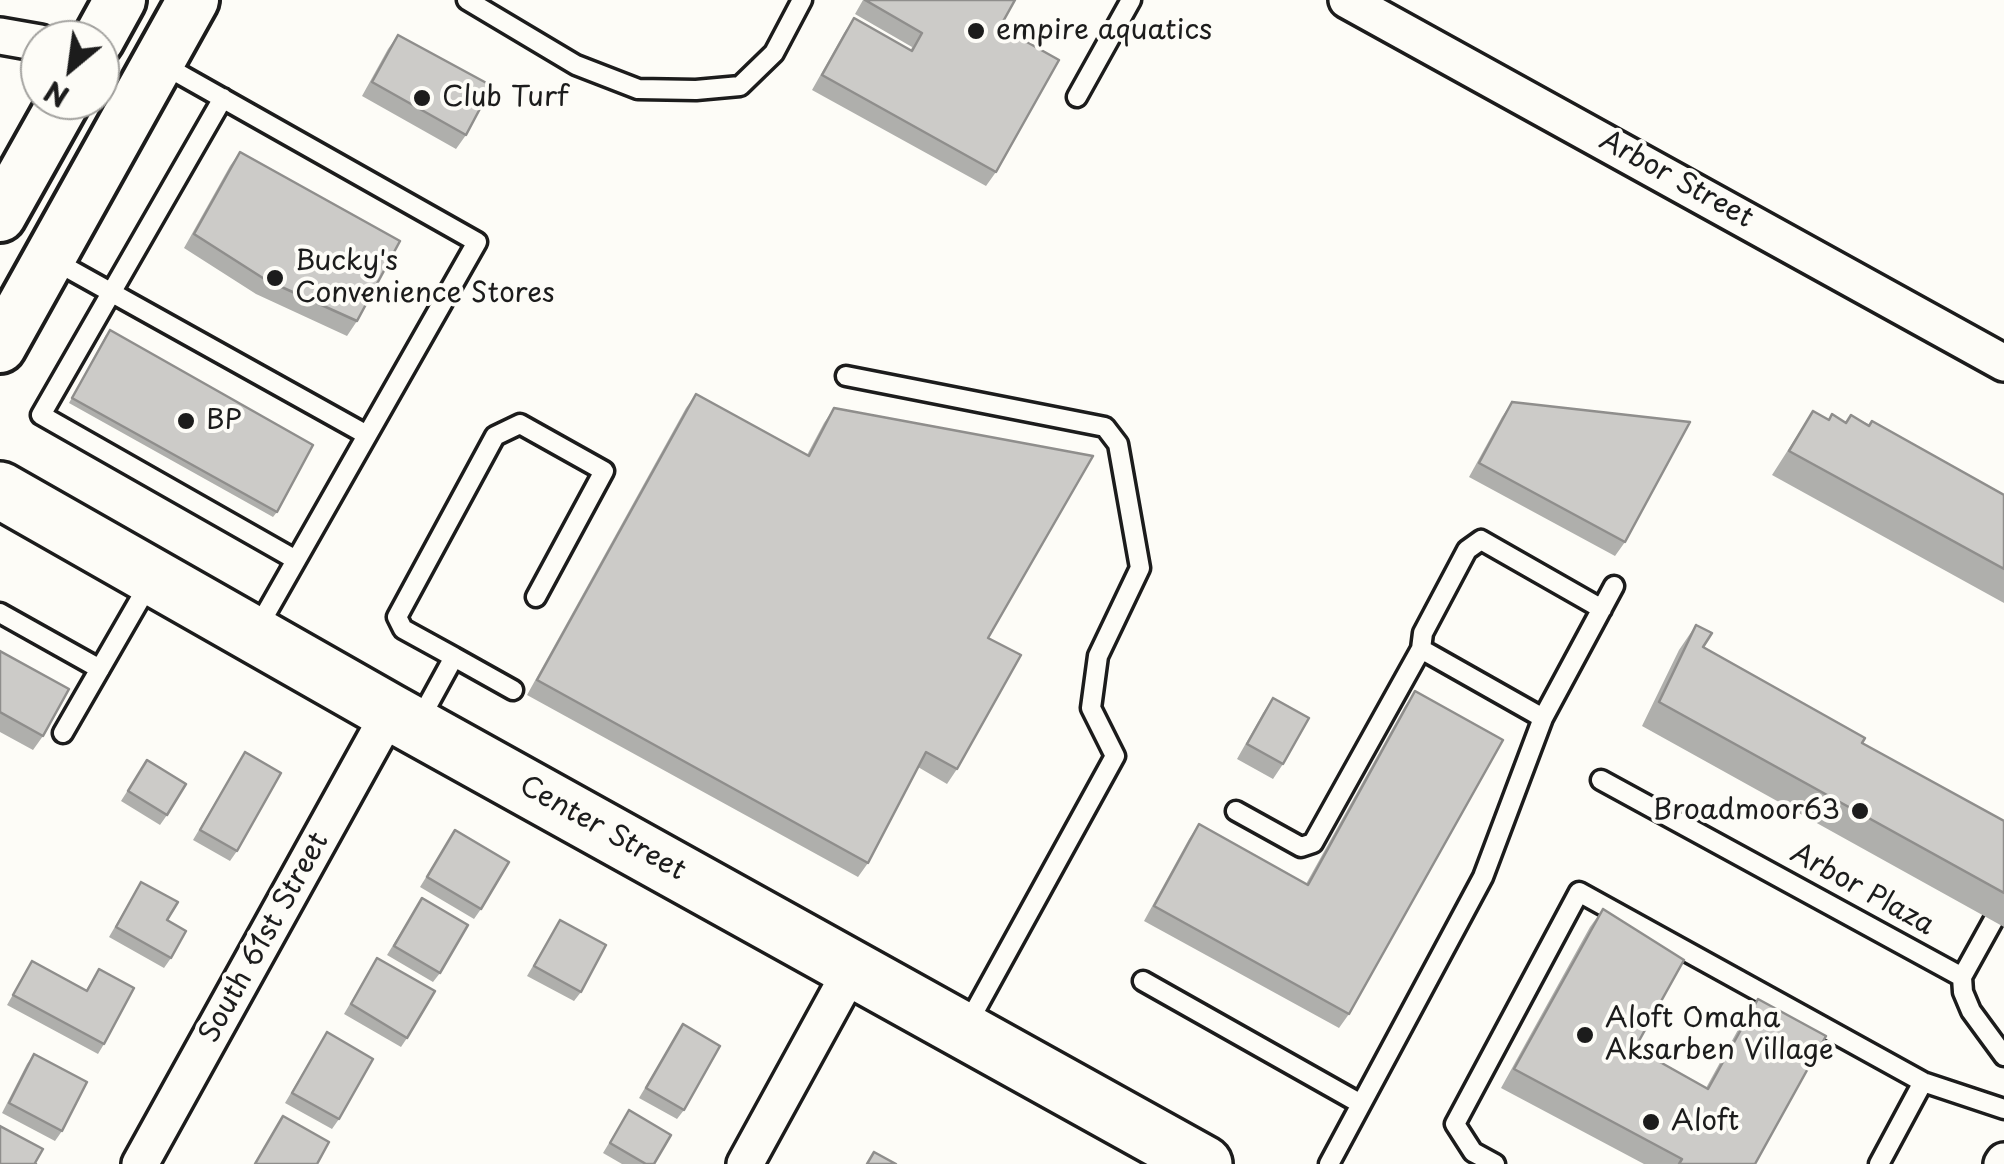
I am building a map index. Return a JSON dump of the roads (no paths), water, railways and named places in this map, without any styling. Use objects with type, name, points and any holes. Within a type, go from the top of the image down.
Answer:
[{"type":"main road","points":[[0,347],[193,0]]},
{"type":"main road","points":[[3,204],[52,120]]},
{"type":"main road","name":"Center Street","points":[[8,501],[152,577],[1204,1164]]},
{"type":"street","name":"Arbor Street","points":[[1347,0],[2004,363]]},
{"type":"street","name":"South 61st Street","points":[[140,1164],[403,719]]},
{"type":"street","points":[[745,1164],[853,968]]},
{"type":"lane","points":[[467,0],[592,71],[638,89],[696,90],[740,86],[774,54],[802,0]]},
{"type":"lane","points":[[1078,97],[1131,0]]},
{"type":"lane","points":[[159,62],[477,242],[254,634]]},
{"type":"lane","points":[[223,98],[41,414],[296,560]]},
{"type":"lane","points":[[50,258],[367,435]]},
{"type":"lane","points":[[846,376],[1105,427],[1118,444],[1140,568],[1098,656],[1092,708],[1115,756],[964,1030]]},
{"type":"lane","points":[[513,690],[403,629],[397,618],[495,436],[520,424],[604,471],[536,598]]},
{"type":"lane","points":[[1236,812],[1300,848],[1312,843],[1421,650],[1423,634],[1467,550],[1481,540],[1602,609]]},
{"type":"lane","points":[[63,733],[152,577]]},
{"type":"lane","points":[[1329,1164],[1483,876],[1543,718],[1614,586]]},
{"type":"lane","points":[[0,613],[100,669]]},
{"type":"lane","points":[[1421,650],[1543,718]]},
{"type":"lane","points":[[403,719],[454,657]]},
{"type":"lane","name":"Arbor Plaza","points":[[1600,780],[1962,977]]},
{"type":"lane","points":[[1495,1164],[1473,1152],[1455,1124],[1579,892],[1922,1082],[2004,1109]]},
{"type":"lane","points":[[1992,921],[1962,977],[1963,992],[1971,1011],[2004,1056]]},
{"type":"lane","points":[[1143,981],[1362,1104]]},
{"type":"lane","points":[[1880,1164],[1922,1082]]},
{"type":"place","name":"empire aquatics","points":[[976,31]]},
{"type":"place","name":"Club Turf","points":[[422,98]]},
{"type":"place","name":"Bucky's Convenience Stores","points":[[275,278]]},
{"type":"place","name":"BP","points":[[186,421]]},
{"type":"place","name":"Broadmoor63","points":[[1860,811]]},
{"type":"place","name":"Aloft Omaha Aksarben Village","points":[[1585,1035]]},
{"type":"place","name":"Aloft","points":[[1651,1122]]}]
